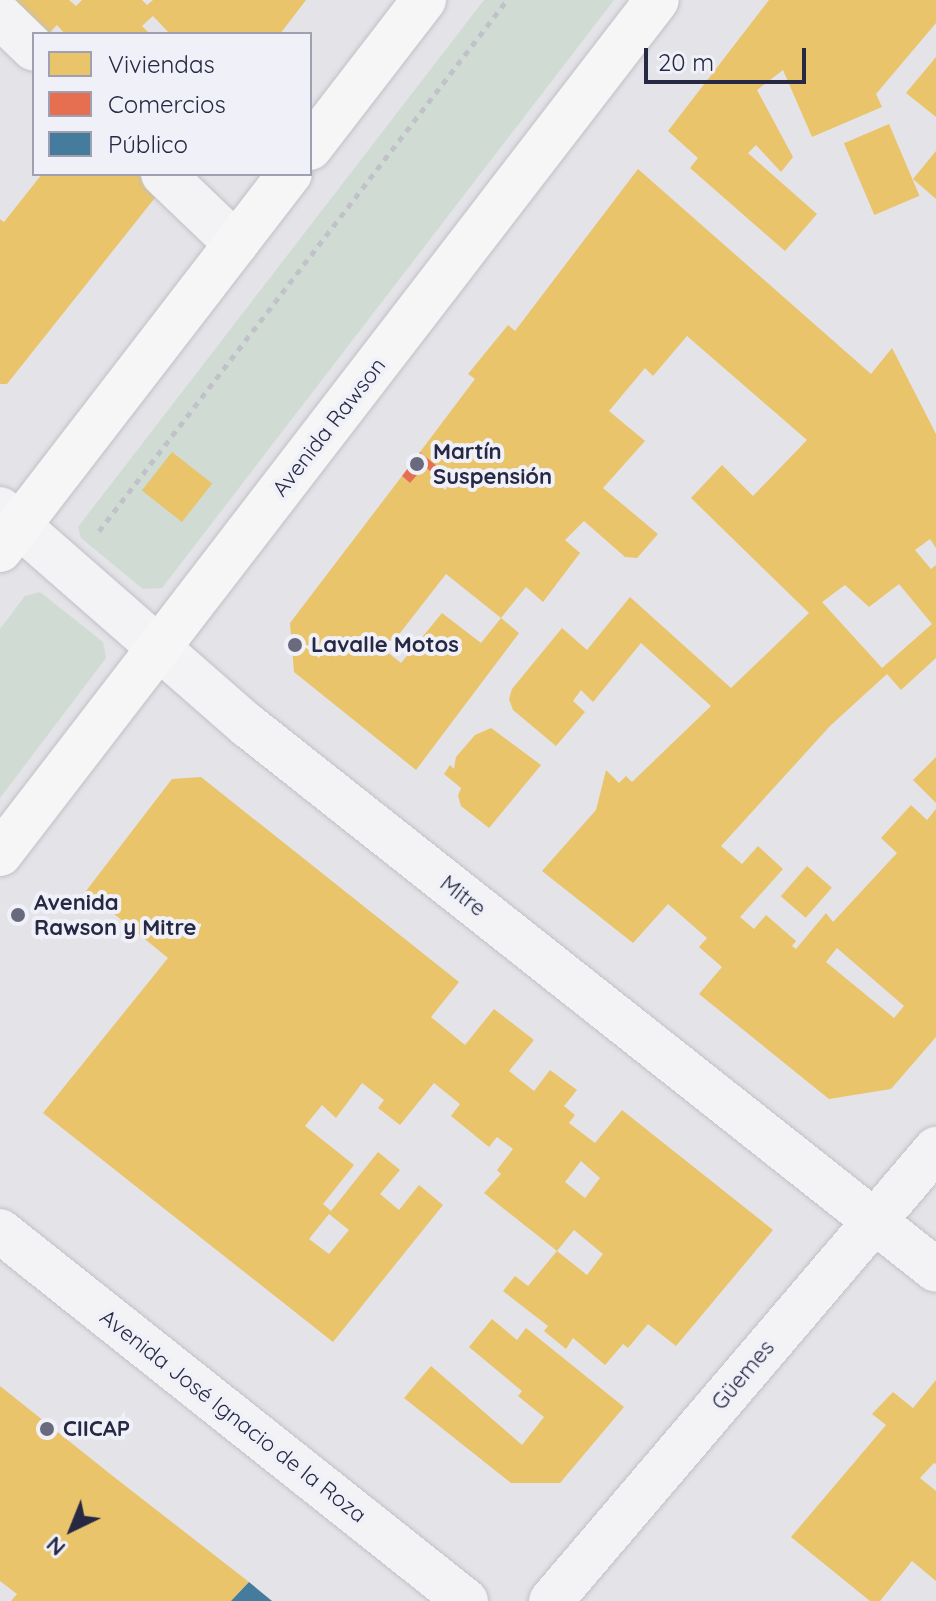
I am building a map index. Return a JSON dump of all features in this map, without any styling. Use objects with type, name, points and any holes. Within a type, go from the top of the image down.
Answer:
[{"type":"main road","points":[[312,145],[424,0]]},
{"type":"main road","name":"Avenida Rawson","points":[[0,854],[657,0]]},
{"type":"main road","points":[[6,528],[288,176]]},
{"type":"street","points":[[0,16],[32,47]]},
{"type":"street","points":[[165,176],[236,244]]},
{"type":"street","name":"Mitre","points":[[6,528],[69,570],[247,725],[936,1270]]},
{"type":"street","name":"Güemes","points":[[551,1601],[936,1149]]},
{"type":"street","name":"Avenida José Ignacio de la Roza","points":[[0,1231],[466,1601]]},
{"type":"path","points":[[69,570],[507,0]]},
{"type":"shaded area","points":[[484,0],[614,0],[162,588],[143,589],[81,538],[78,527]]},
{"type":"shaded area","points":[[40,592],[103,642],[106,658],[0,798],[0,629],[25,596]]},
{"type":"building: Viviendas","points":[[8,0],[69,0],[76,6],[82,0],[142,0],[147,5],[153,0],[306,0],[282,32],[168,32],[153,16],[142,26],[148,32],[63,32],[57,25],[46,32]]},
{"type":"building: Viviendas","points":[[769,0],[936,0],[936,23],[876,94],[882,107],[812,137],[783,70],[757,90],[793,157],[781,172],[756,145],[748,153],[817,214],[785,251],[690,168],[698,158],[668,131]]},
{"type":"building: Viviendas","points":[[936,57],[936,117],[906,93]]},
{"type":"building: Viviendas","points":[[889,124],[919,196],[874,215],[844,143]]},
{"type":"building: Viviendas","points":[[936,151],[936,199],[913,179]]},
{"type":"building: Viviendas","points":[[638,169],[871,374],[892,348],[936,434],[936,548],[930,539],[915,550],[931,569],[936,565],[936,658],[901,690],[887,674],[830,726],[721,846],[742,864],[758,846],[783,869],[740,917],[754,929],[766,915],[796,941],[792,946],[796,949],[826,913],[833,922],[897,853],[881,838],[911,805],[927,820],[936,809],[936,1037],[891,1089],[829,1099],[699,994],[722,967],[699,947],[707,938],[668,904],[633,943],[542,871],[596,810],[606,770],[619,783],[626,776],[632,782],[711,706],[641,643],[593,702],[581,690],[573,701],[585,712],[556,746],[513,710],[509,699],[512,689],[562,628],[587,650],[630,597],[731,688],[809,613],[691,498],[722,465],[753,496],[807,440],[687,336],[653,376],[645,368],[609,411],[645,441],[603,488],[658,534],[637,558],[625,557],[584,521],[565,540],[580,553],[543,602],[526,587],[501,618],[519,633],[416,770],[294,672],[290,623],[402,476],[410,483],[425,466],[439,478],[437,483],[445,490],[453,480],[420,452],[475,379],[468,374],[508,325],[515,331]],"holes":[[[446,574],[501,618],[481,643],[442,613],[401,663],[386,651]],[[899,584],[932,624],[882,668],[822,602],[845,585],[869,607]],[[837,948],[904,1006],[894,1018],[826,962]]]},
{"type":"building: Viviendas","points":[[40,176],[140,176],[158,194],[7,384],[0,384],[0,219],[4,222]]},
{"type":"building: Viviendas","points":[[172,452],[212,483],[182,522],[142,491]]},
{"type":"building: Viviendas","points":[[491,728],[541,765],[489,828],[461,806],[458,796],[461,788],[444,774],[450,765],[454,769],[456,757],[475,735]]},
{"type":"building: Viviendas","points":[[936,757],[936,803],[913,780]]},
{"type":"building: Viviendas","points":[[201,777],[459,982],[431,1017],[465,1045],[494,1009],[534,1040],[509,1071],[534,1091],[550,1070],[577,1090],[564,1106],[575,1115],[569,1123],[595,1143],[622,1110],[773,1230],[676,1346],[648,1324],[628,1348],[623,1344],[605,1365],[573,1338],[566,1349],[544,1331],[548,1326],[503,1291],[515,1276],[528,1286],[557,1251],[484,1193],[501,1174],[497,1170],[513,1149],[497,1137],[489,1147],[451,1116],[460,1104],[434,1083],[400,1125],[378,1108],[384,1100],[362,1083],[336,1118],[322,1105],[305,1126],[354,1165],[323,1204],[331,1211],[378,1152],[400,1170],[380,1194],[399,1210],[419,1185],[443,1205],[333,1342],[43,1113],[168,958],[86,891],[172,779]],"holes":[[[581,1161],[600,1178],[585,1198],[565,1182]],[[329,1214],[349,1230],[329,1254],[309,1239]],[[574,1230],[603,1254],[587,1275],[557,1251]]]},
{"type":"building: Viviendas","points":[[807,866],[832,888],[806,918],[781,896]]},
{"type":"building: Viviendas","points":[[492,1319],[517,1340],[526,1328],[624,1407],[560,1483],[511,1483],[404,1398],[431,1366],[522,1445],[544,1417],[518,1396],[522,1391],[469,1347]]},
{"type":"building: Viviendas","points":[[936,1380],[936,1464],[920,1478],[936,1491],[936,1581],[912,1561],[880,1601],[870,1601],[791,1537],[886,1425],[872,1414],[893,1392],[913,1408]]},
{"type":"building: Viviendas","points":[[0,1386],[249,1582],[231,1601],[11,1601],[17,1594],[0,1581]]},
{"type":"building: Comercios","points":[[420,452],[438,467],[432,473],[425,466],[410,483],[402,476]]},
{"type":"building: Público","points":[[249,1582],[272,1601],[231,1601]]},
{"type":"place","name":"Martín Suspensión","points":[[417,464]]},
{"type":"place","name":"Lavalle Motos","points":[[295,645]]},
{"type":"place","name":"Avenida Rawson y Mitre","points":[[18,915]]},
{"type":"place","name":"CIICAP","points":[[47,1429]]}]
